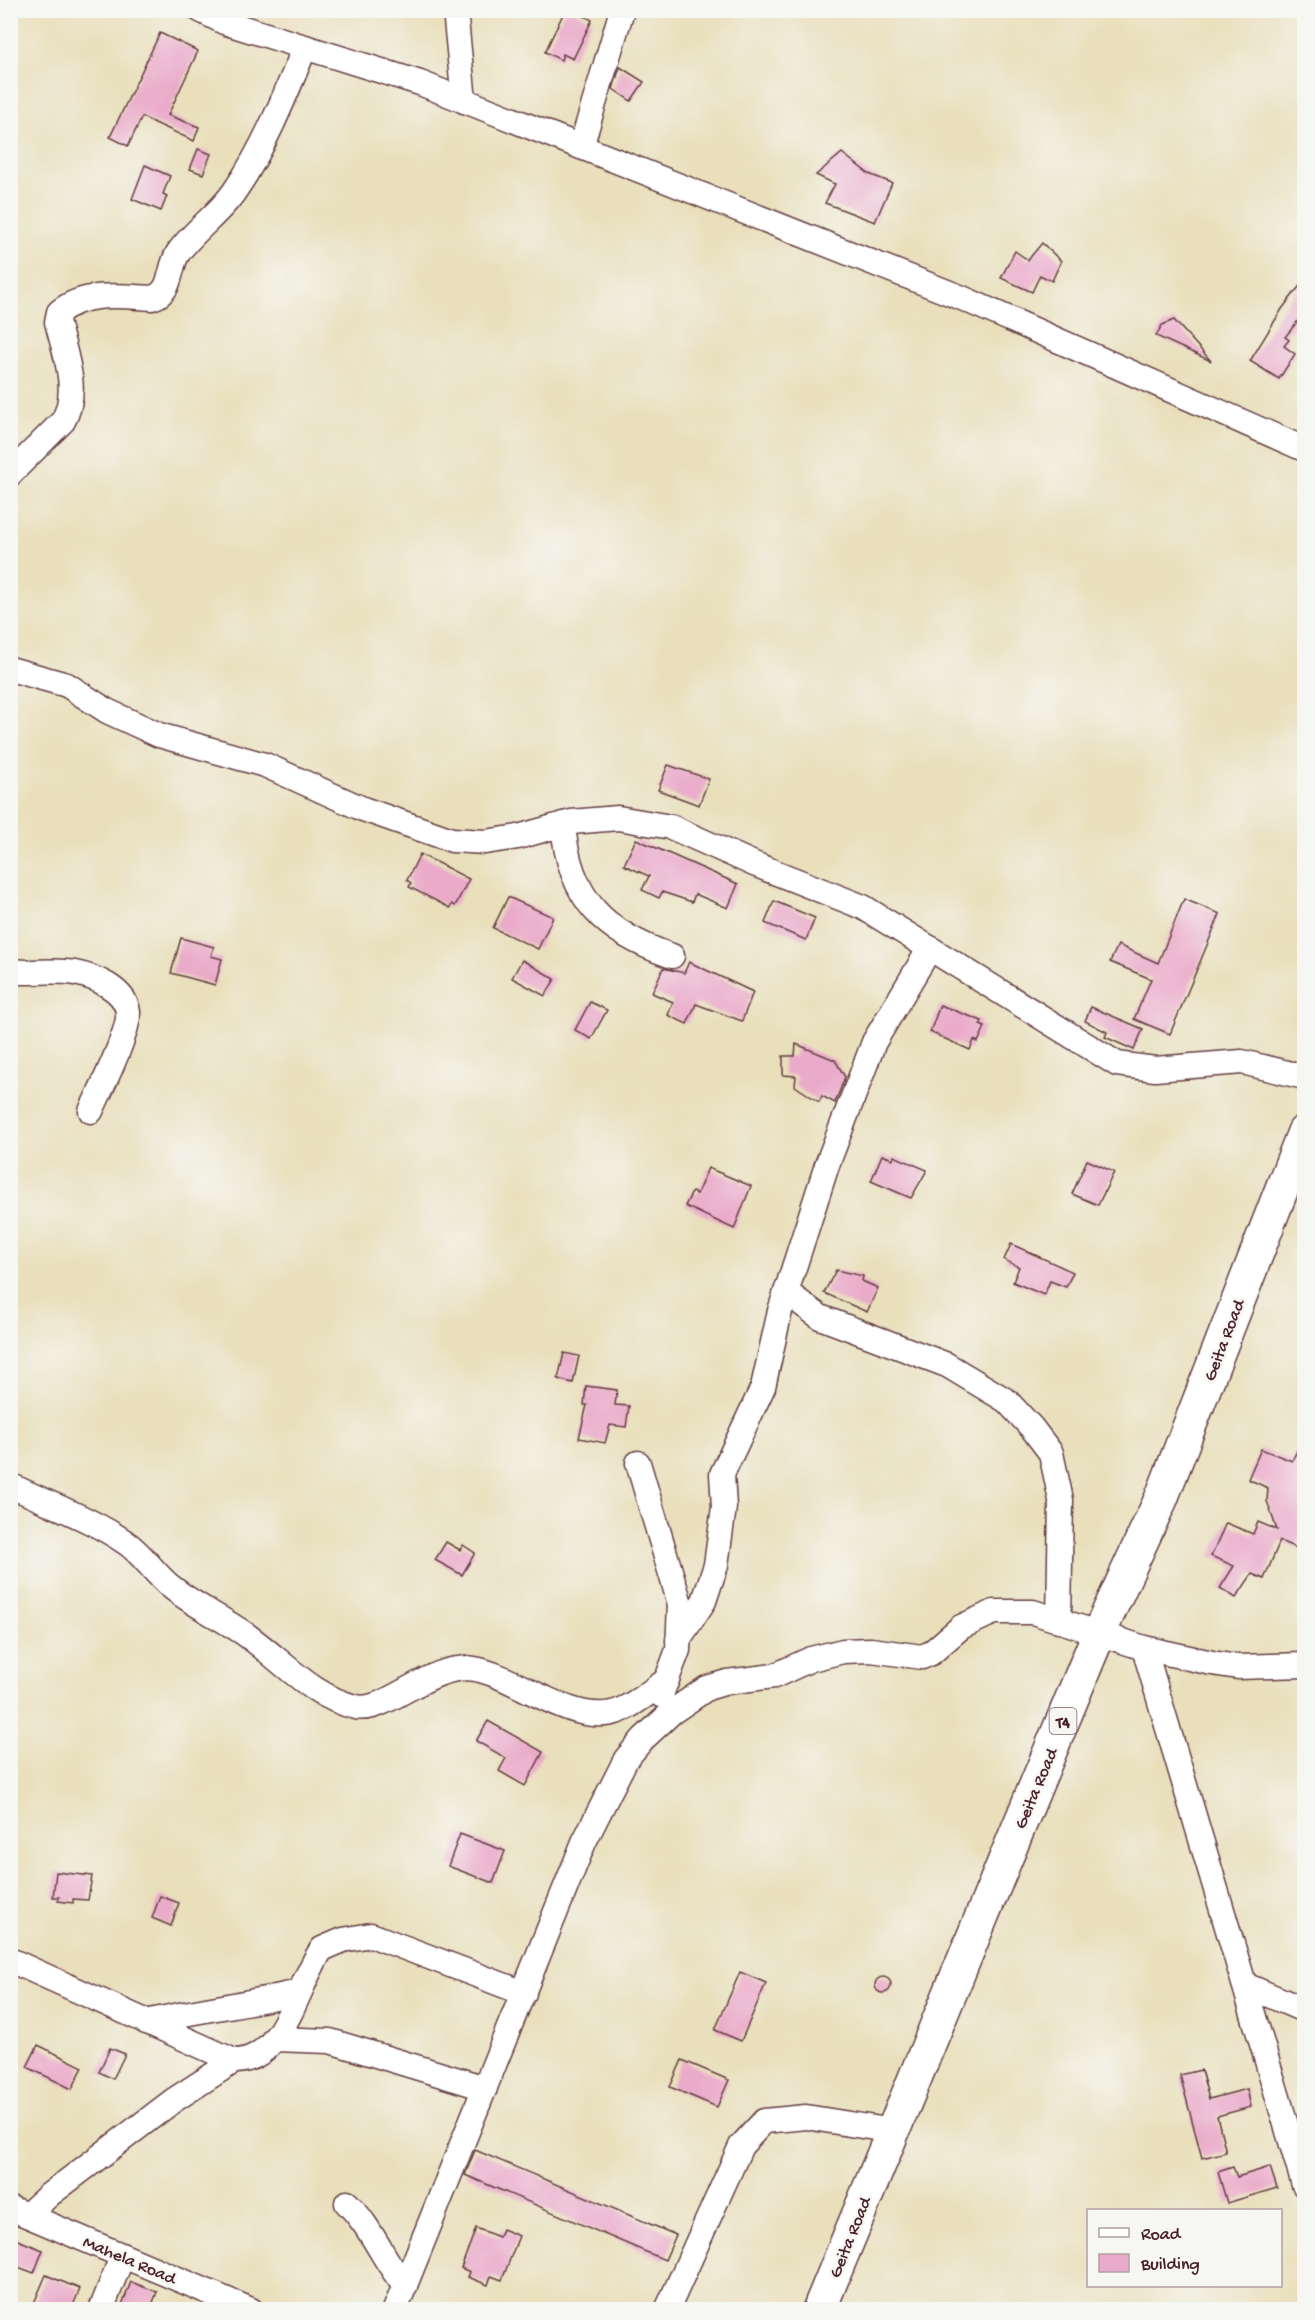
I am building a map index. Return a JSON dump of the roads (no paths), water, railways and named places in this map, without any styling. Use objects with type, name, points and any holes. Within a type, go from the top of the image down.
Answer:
[{"type":"highway","name":"Geita Road","points":[[819,2310],[1099,1633],[1161,1498],[1305,1132]]},
{"type":"street","points":[[200,10],[226,16],[304,47],[420,84],[962,298],[1305,449]]},
{"type":"street","points":[[454,10],[464,101]]},
{"type":"street","points":[[581,147],[622,10]]},
{"type":"street","points":[[10,474],[63,421],[69,411],[72,390],[57,322],[59,312],[68,304],[96,297],[152,298],[166,290],[176,258],[186,242],[234,193],[255,158],[304,47]]},
{"type":"street","points":[[10,669],[67,685],[107,711],[159,735],[265,765],[363,809],[452,840],[485,842],[518,837],[563,824],[618,818],[671,827],[754,864],[863,907],[1118,1064],[1133,1068],[1155,1069],[1242,1062],[1305,1077]]},
{"type":"street","points":[[563,824],[565,843],[573,873],[588,902],[602,919],[623,936],[672,956]]},
{"type":"street","points":[[678,1640],[704,1601],[716,1565],[724,1507],[722,1474],[763,1387],[786,1292],[826,1165],[871,1050],[930,948]]},
{"type":"street","points":[[10,971],[49,970],[78,974],[113,988],[125,1002],[127,1022],[91,1112]]},
{"type":"street","points":[[786,1292],[820,1317],[947,1365],[1007,1401],[1032,1428],[1051,1453],[1061,1500],[1059,1621]]},
{"type":"street","points":[[395,2310],[584,1842],[611,1786],[643,1739],[678,1650],[680,1604],[638,1463]]},
{"type":"street","points":[[10,1485],[101,1527],[128,1543],[189,1602],[240,1630],[321,1692],[353,1707],[361,1708],[377,1704],[451,1669],[478,1669],[566,1707],[595,1714],[620,1711],[667,1680]]},
{"type":"street","points":[[643,1739],[672,1712],[707,1688],[727,1682],[774,1676],[811,1659],[843,1651],[871,1650],[921,1657],[932,1653],[961,1627],[994,1612],[1033,1611],[1144,1648],[1238,1667],[1305,1665]]},
{"type":"street","points":[[1144,1648],[1305,2185]]},
{"type":"street","points":[[16,2213],[49,2195],[174,2100],[234,2061],[259,2055],[274,2039],[322,1949],[343,1940],[371,1935],[524,1993]]},
{"type":"street","points":[[10,1960],[234,2061]]},
{"type":"street","points":[[1245,1985],[1305,2010]]},
{"type":"street","points":[[146,2022],[233,2007],[299,1992]]},
{"type":"street","points":[[274,2039],[330,2041],[485,2088]]},
{"type":"street","points":[[667,2310],[741,2146],[764,2121],[806,2117],[893,2131]]},
{"type":"street","points":[[347,2203],[373,2233],[382,2256],[405,2286]]},
{"type":"street","name":"Mahela Road","points":[[16,2213],[251,2310]]},
{"type":"street","points":[[101,2310],[122,2257]]}]
